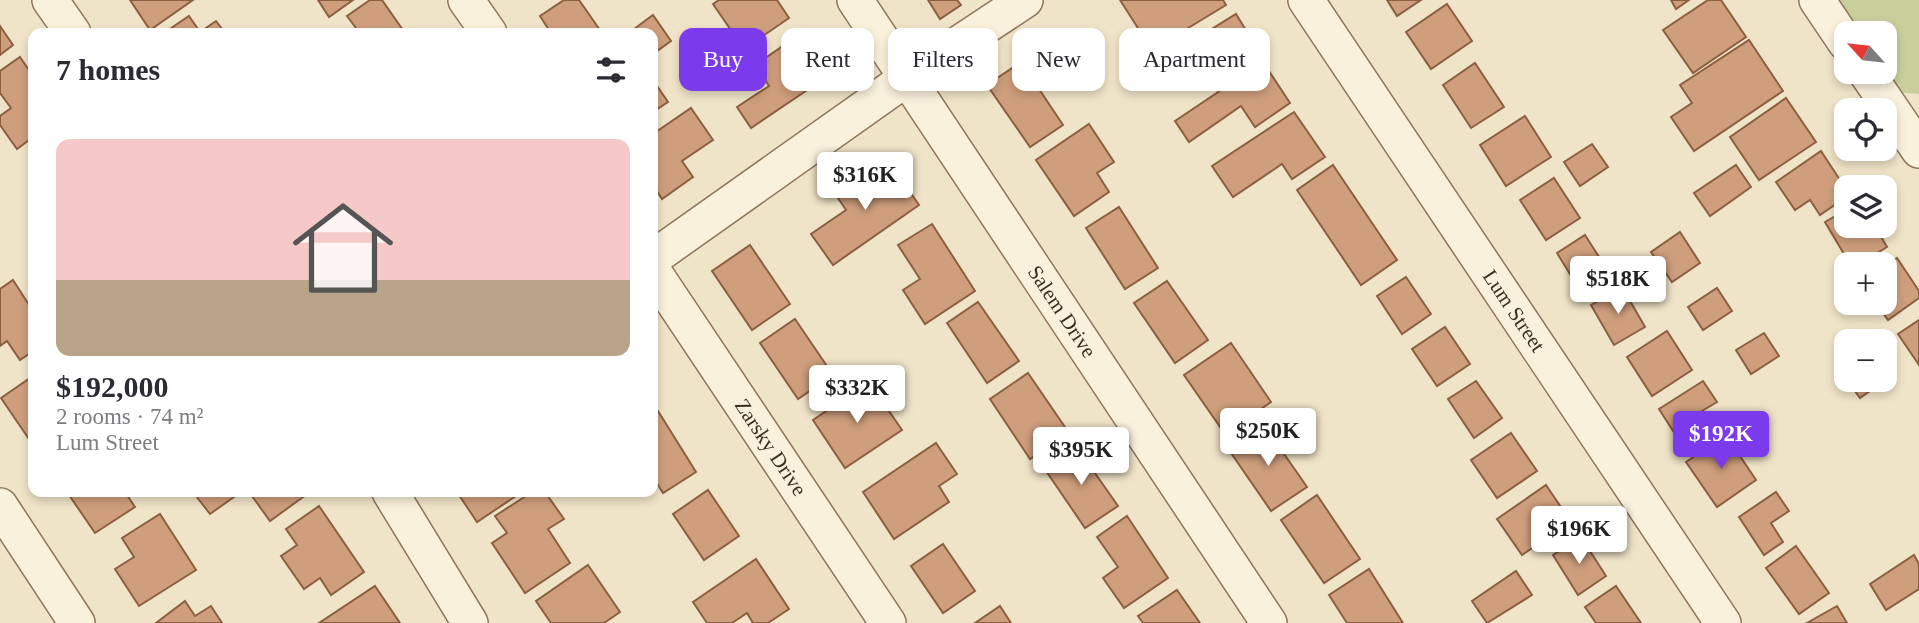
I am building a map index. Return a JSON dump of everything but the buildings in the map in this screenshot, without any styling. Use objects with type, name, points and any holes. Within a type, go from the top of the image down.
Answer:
[{"type":"street","points":[[50,0],[70,28]]},
{"type":"street","points":[[466,0],[486,28]]},
{"type":"street","name":"Salem Drive","points":[[855,0],[888,50]]},
{"type":"street","points":[[982,28],[1024,0]]},
{"type":"street","name":"Lum Street","points":[[1306,0],[1723,623]]},
{"type":"street","points":[[1816,0],[1834,26]]},
{"type":"street","points":[[1876,84],[1914,130]]},
{"type":"street","points":[[658,254],[889,91]]},
{"type":"street","name":"Salem Drive","points":[[916,91],[1269,623]]},
{"type":"street","name":"Zarsky Drive","points":[[658,278],[888,623]]},
{"type":"street","points":[[393,497],[470,623]]},
{"type":"street","points":[[0,506],[77,623]]},
{"type":"green space","points":[[1825,0],[1919,0],[1919,94],[1893,92],[1890,84],[1897,84],[1897,21],[1839,21]]}]
